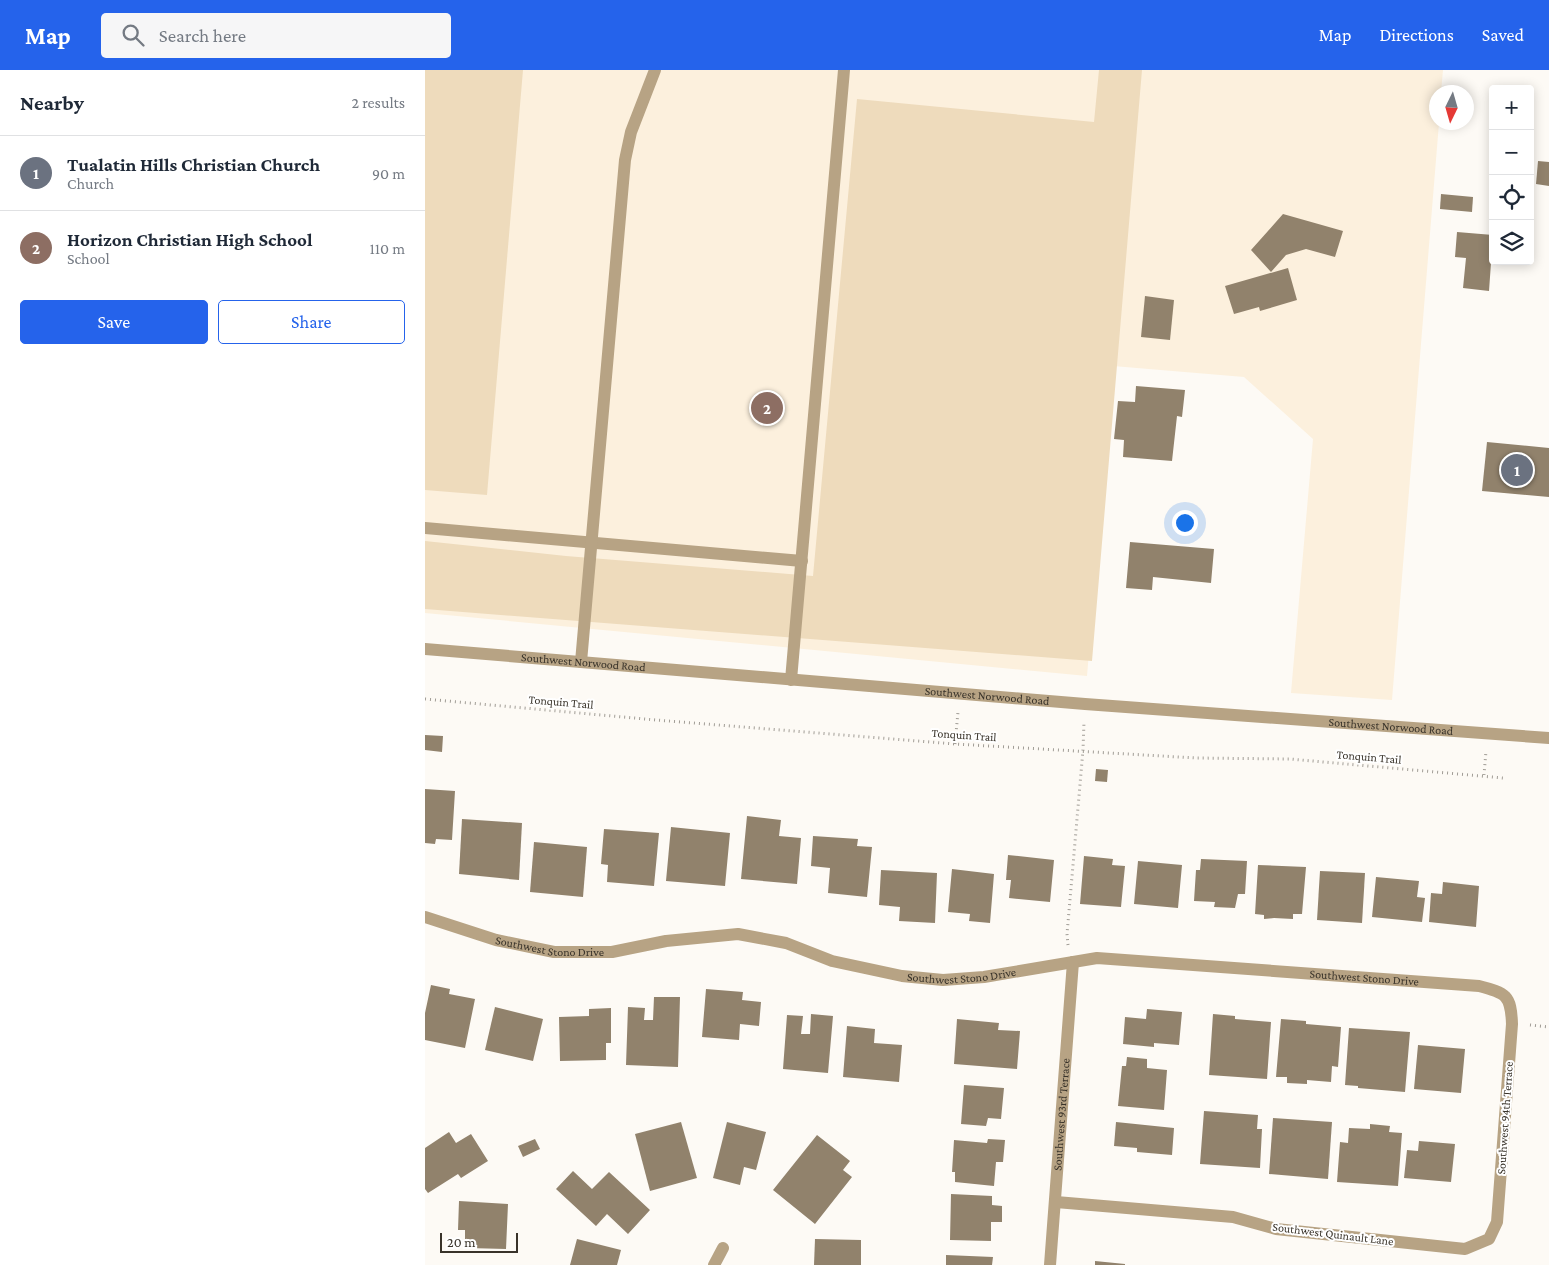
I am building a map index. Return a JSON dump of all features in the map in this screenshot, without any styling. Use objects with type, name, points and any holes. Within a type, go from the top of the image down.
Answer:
[{"type":"street","points":[[581,662],[625,160],[631,132],[655,70]]},
{"type":"street","points":[[791,680],[844,70]]},
{"type":"street","points":[[425,528],[802,561]]},
{"type":"street","name":"Southwest Norwood Road","points":[[425,649],[1085,704],[1549,738]]},
{"type":"street","name":"Southwest Stono Drive","points":[[425,917],[496,940],[554,952],[612,952],[666,941],[738,934],[786,943],[832,961],[902,976],[943,980],[984,977],[1097,958],[1479,986],[1495,990],[1506,996]]},
{"type":"street","name":"Southwest 93rd Terrace","points":[[1050,1265],[1073,962]]},
{"type":"street","name":"Southwest 94th Terrace","points":[[1489,1239],[1497,1222],[1512,1024],[1511,1008],[1506,996]]},
{"type":"street","name":"Southwest Quinault Lane","points":[[1055,1202],[1233,1217],[1276,1229],[1465,1249],[1489,1239]]},
{"type":"street","points":[[714,1265],[723,1248]]},
{"type":"path","points":[[955,744],[960,694]]},
{"type":"path","name":"Tonquin Trail","points":[[425,699],[955,744],[1196,758],[1317,761],[1503,778]]},
{"type":"path","points":[[1073,962],[1068,949],[1067,934],[1083,750],[1085,704]]},
{"type":"shaded area","points":[[425,70],[1443,70],[1442,85],[1429,85],[1429,130],[1438,130],[1392,700],[1291,693],[1313,439],[1244,377],[1113,366],[1087,676],[425,613]]},
{"type":"shaded area","points":[[425,70],[523,70],[487,495],[425,490]]},
{"type":"shaded area","points":[[1099,70],[1142,70],[1092,661],[425,609],[425,541],[566,556],[813,576],[857,99],[1094,122]]},
{"type":"building","points":[[1538,161],[1549,162],[1549,186],[1536,184]]},
{"type":"building","points":[[1441,194],[1473,197],[1472,212],[1440,209]]},
{"type":"building","points":[[1283,214],[1343,231],[1335,257],[1306,249],[1286,255],[1271,272],[1251,250]]},
{"type":"building","points":[[1457,232],[1489,235],[1489,265],[1491,265],[1489,291],[1463,288],[1466,258],[1455,257]]},
{"type":"building","points":[[1288,268],[1297,300],[1260,311],[1259,307],[1234,314],[1225,286]]},
{"type":"building","points":[[1145,296],[1174,300],[1170,340],[1141,337]]},
{"type":"building","points":[[1136,386],[1185,390],[1182,417],[1177,416],[1172,461],[1123,457],[1124,440],[1114,439],[1118,401],[1135,402]]},
{"type":"building","points":[[1487,442],[1549,448],[1549,497],[1482,491]]},
{"type":"building","points":[[1130,542],[1214,549],[1211,583],[1153,577],[1152,590],[1126,588]]},
{"type":"building","points":[[425,735],[443,736],[442,752],[425,750]]},
{"type":"building","points":[[1096,769],[1108,770],[1107,782],[1095,781]]},
{"type":"building","points":[[425,789],[455,791],[452,840],[436,839],[435,844],[425,843]]},
{"type":"building","points":[[747,816],[781,820],[779,836],[801,838],[797,884],[741,879]]},
{"type":"building","points":[[462,819],[522,823],[519,880],[459,874]]},
{"type":"building","points":[[671,827],[730,833],[725,886],[666,881]]},
{"type":"building","points":[[604,829],[659,833],[654,886],[607,882],[608,865],[601,864]]},
{"type":"building","points":[[813,836],[858,839],[857,846],[872,847],[867,897],[828,893],[830,868],[811,866]]},
{"type":"building","points":[[534,842],[587,847],[583,897],[530,892]]},
{"type":"building","points":[[1008,855],[1054,860],[1050,902],[1009,898],[1011,880],[1006,880]]},
{"type":"building","points":[[1084,856],[1113,859],[1112,865],[1125,866],[1121,907],[1080,904]]},
{"type":"building","points":[[1201,859],[1247,861],[1245,894],[1238,894],[1235,908],[1214,907],[1215,902],[1194,901],[1196,870],[1200,870]]},
{"type":"building","points":[[1138,861],[1182,865],[1178,908],[1134,904]]},
{"type":"building","points":[[1258,865],[1306,867],[1302,914],[1293,914],[1293,919],[1264,919],[1264,915],[1255,914]]},
{"type":"building","points":[[952,869],[994,874],[990,923],[969,921],[970,914],[948,912]]},
{"type":"building","points":[[881,870],[937,873],[935,923],[899,921],[900,907],[879,905]]},
{"type":"building","points":[[1320,871],[1365,873],[1362,923],[1317,920]]},
{"type":"building","points":[[1376,877],[1419,881],[1417,897],[1425,898],[1422,922],[1372,917]]},
{"type":"building","points":[[1443,882],[1479,886],[1476,927],[1429,922],[1431,893],[1442,894]]},
{"type":"building","points":[[431,985],[450,989],[449,994],[475,999],[465,1048],[425,1040],[425,1013]]},
{"type":"building","points":[[706,989],[743,992],[742,1000],[761,1002],[759,1026],[740,1024],[739,1040],[702,1037]]},
{"type":"building","points":[[654,997],[680,997],[678,1067],[626,1065],[628,1007],[645,1008],[644,1020],[653,1020]]},
{"type":"building","points":[[495,1007],[543,1019],[533,1061],[485,1050]]},
{"type":"building","points":[[611,1008],[611,1043],[606,1043],[606,1060],[560,1061],[559,1017],[589,1016],[589,1009]]},
{"type":"building","points":[[1147,1009],[1182,1012],[1179,1045],[1154,1043],[1154,1047],[1123,1044],[1125,1017],[1146,1019]]},
{"type":"building","points":[[811,1014],[833,1016],[828,1073],[783,1069],[787,1015],[803,1016],[801,1034],[810,1034]]},
{"type":"building","points":[[1213,1014],[1235,1016],[1235,1019],[1271,1022],[1267,1079],[1209,1075]]},
{"type":"building","points":[[957,1019],[999,1023],[998,1030],[1020,1031],[1017,1069],[954,1064]]},
{"type":"building","points":[[1281,1019],[1306,1021],[1306,1024],[1341,1027],[1338,1067],[1332,1066],[1331,1082],[1307,1080],[1307,1084],[1287,1083],[1287,1077],[1276,1077]]},
{"type":"building","points":[[847,1026],[875,1029],[874,1043],[902,1045],[899,1082],[843,1077]]},
{"type":"building","points":[[1349,1028],[1410,1032],[1405,1092],[1345,1085]]},
{"type":"building","points":[[1418,1045],[1465,1049],[1461,1093],[1414,1089]]},
{"type":"building","points":[[1127,1057],[1147,1059],[1147,1068],[1167,1070],[1164,1110],[1118,1106],[1122,1066],[1126,1066]]},
{"type":"building","points":[[964,1085],[1004,1088],[1001,1119],[988,1118],[986,1126],[961,1124]]},
{"type":"building","points":[[1204,1111],[1258,1115],[1257,1129],[1262,1129],[1260,1168],[1200,1164]]},
{"type":"building","points":[[1273,1118],[1332,1122],[1328,1179],[1269,1174]]},
{"type":"building","points":[[681,1122],[697,1178],[650,1191],[635,1134]]},
{"type":"building","points":[[727,1122],[766,1132],[756,1170],[744,1167],[740,1185],[713,1178]]},
{"type":"building","points":[[1116,1122],[1174,1128],[1172,1155],[1137,1152],[1137,1148],[1114,1146]]},
{"type":"building","points":[[1370,1124],[1390,1126],[1389,1132],[1402,1133],[1398,1186],[1337,1182],[1340,1142],[1348,1143],[1349,1128],[1370,1129]]},
{"type":"building","points":[[449,1132],[456,1143],[471,1134],[488,1161],[461,1178],[458,1174],[428,1193],[425,1189],[425,1148]]},
{"type":"building","points":[[817,1135],[850,1161],[843,1170],[852,1177],[815,1224],[773,1190]]},
{"type":"building","points":[[535,1139],[540,1149],[523,1157],[518,1146]]},
{"type":"building","points":[[988,1139],[1005,1140],[1003,1162],[996,1162],[994,1186],[955,1182],[955,1172],[952,1172],[954,1140],[987,1143]]},
{"type":"building","points":[[1419,1141],[1455,1144],[1451,1182],[1404,1178],[1407,1150],[1418,1151]]},
{"type":"building","points":[[573,1171],[592,1189],[609,1172],[650,1210],[628,1234],[607,1214],[596,1226],[556,1189]]},
{"type":"building","points":[[951,1194],[992,1196],[992,1205],[1002,1206],[1002,1222],[991,1222],[991,1241],[950,1240]]},
{"type":"building","points":[[459,1201],[508,1204],[506,1249],[468,1248],[469,1239],[465,1239],[465,1230],[458,1230]]},
{"type":"building","points":[[577,1239],[621,1250],[617,1265],[570,1265]]},
{"type":"building","points":[[815,1239],[861,1240],[861,1265],[814,1265]]},
{"type":"building","points":[[946,1255],[993,1257],[992,1265],[946,1265]]},
{"type":"building","points":[[1095,1261],[1125,1264],[1125,1265],[1095,1265]]},
{"type":"place","name":"Horizon Christian High School","points":[[767,408]]},
{"type":"place","name":"Tualatin Hills Christian Church","points":[[1517,470]]}]
